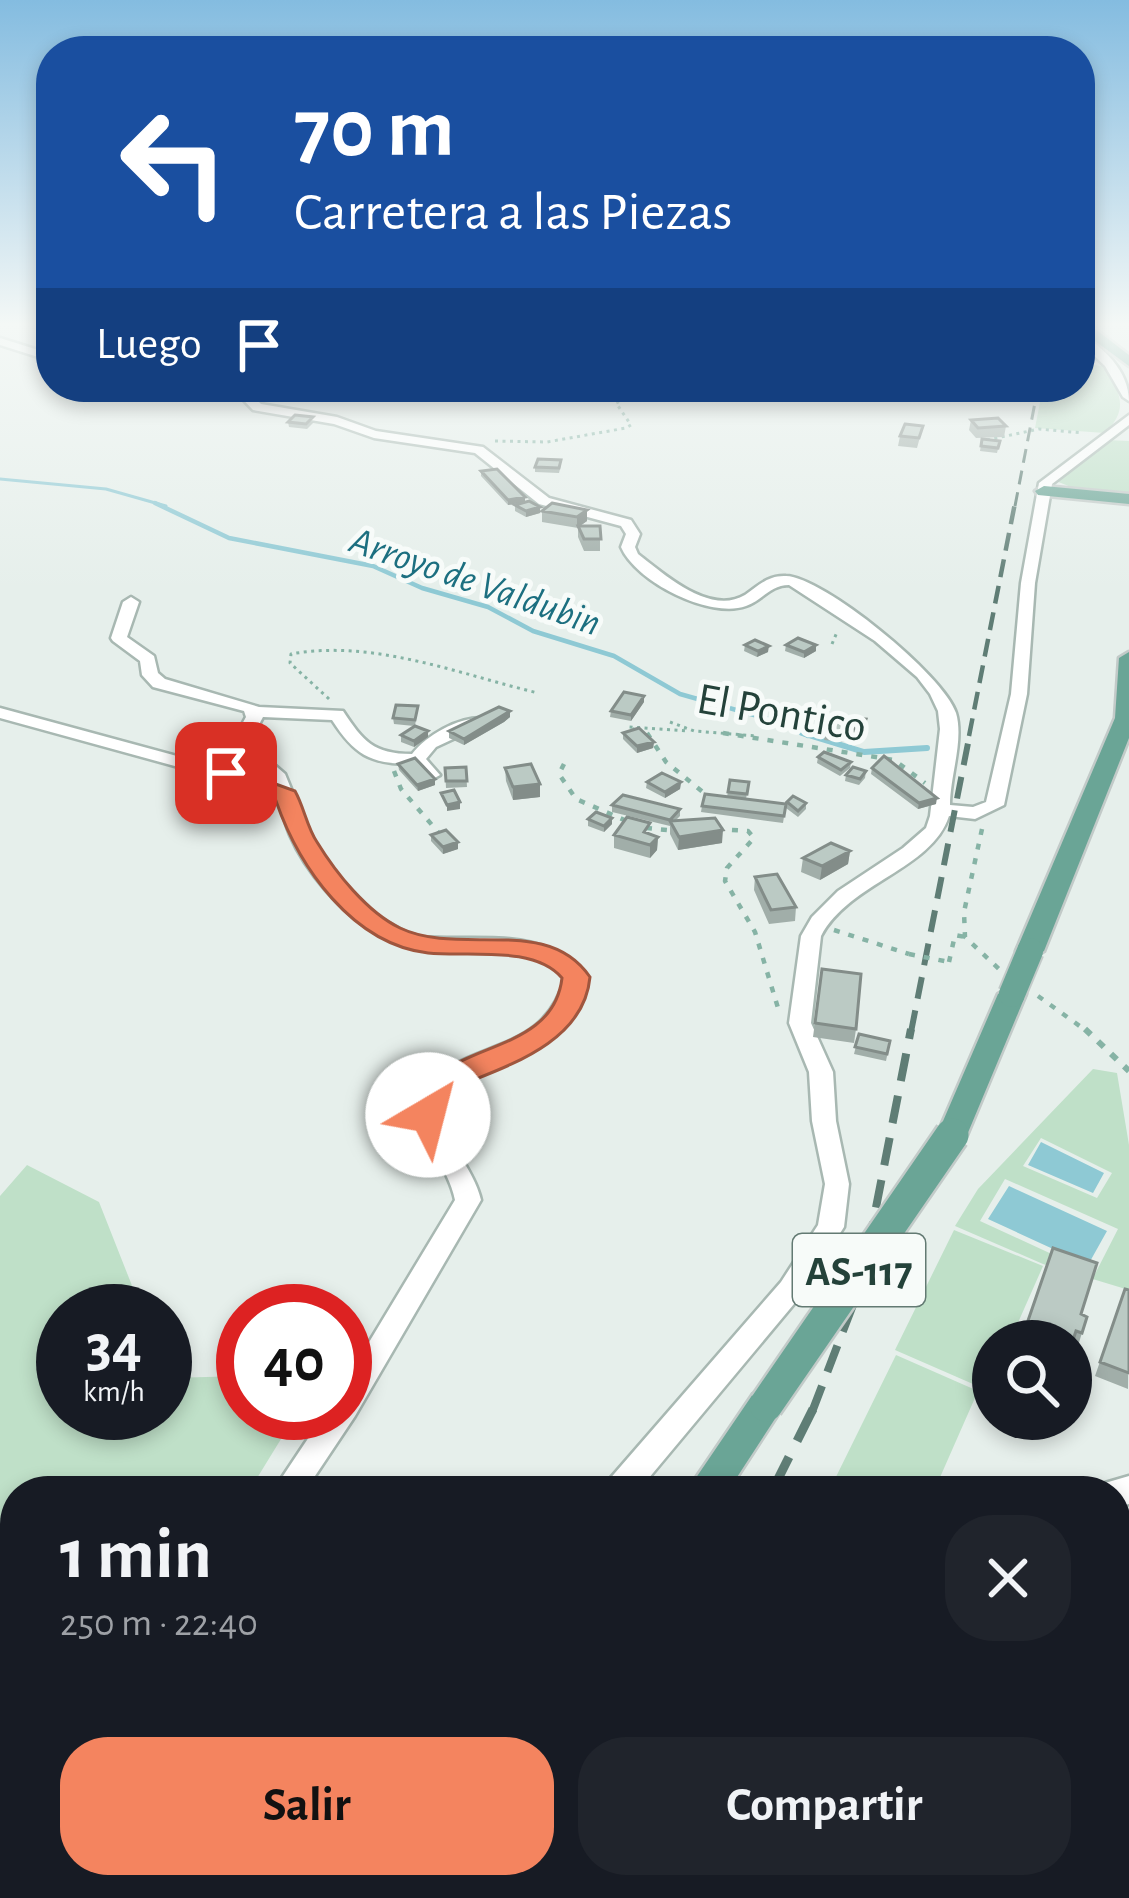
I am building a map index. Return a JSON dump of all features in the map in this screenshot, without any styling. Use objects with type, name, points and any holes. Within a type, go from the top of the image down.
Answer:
[{"type":"main road","points":[[1047,485],[1129,498]]},
{"type":"main road","points":[[1124,728],[1129,658]]},
{"type":"main road","name":"AS-117","points":[[716,1476],[952,1135],[1124,728]]},
{"type":"street","points":[[300,414],[374,434],[488,453],[544,501],[626,523],[634,534],[628,544],[632,556],[706,603],[739,604],[772,580],[794,581],[905,658],[933,686],[947,712],[944,804],[922,843],[816,924],[800,995],[807,1046],[821,1072],[824,1121],[837,1184],[831,1227],[790,1290],[632,1476]]},
{"type":"street","points":[[944,804],[975,813],[995,805],[1019,694],[1028,583],[1047,485],[1129,418]]},
{"type":"street","points":[[131,602],[119,638],[148,659],[153,679],[175,690],[237,701],[255,712],[325,712],[344,720],[358,747],[395,759],[416,759],[431,775]]},
{"type":"street","points":[[255,712],[244,736],[246,750],[276,774],[279,789],[317,859],[358,910],[389,933],[423,944],[541,951],[561,959],[576,977],[575,991],[537,1040],[458,1072],[433,1093],[432,1128],[460,1170],[468,1200],[372,1361]]},
{"type":"street","points":[[0,713],[279,789]]},
{"type":"street","points":[[416,759],[430,742],[476,721]]},
{"type":"street","points":[[298,1476],[323,1440]]},
{"type":"path","points":[[492,440],[547,442],[626,428],[631,425],[623,414]]},
{"type":"path","points":[[987,440],[1045,429],[1106,440]]},
{"type":"path","points":[[325,712],[332,704],[290,663],[291,654],[318,650],[369,655],[449,668],[538,693]]},
{"type":"path","name":"El Pontico","points":[[670,722],[694,731],[753,735],[842,756],[894,760],[944,804]]},
{"type":"path","points":[[694,731],[629,727],[652,738],[666,762],[699,795],[724,800]]},
{"type":"path","points":[[395,759],[397,787],[434,820],[437,832]]},
{"type":"path","points":[[564,764],[559,782],[586,805],[646,828],[685,830]]},
{"type":"path","points":[[708,829],[752,834],[752,844],[727,868],[725,881],[755,932],[773,997],[807,1046]]},
{"type":"path","points":[[816,924],[949,962],[955,935],[965,937]]},
{"type":"path","points":[[1106,1048],[1129,1071]]},
{"type":"green space","points":[[1038,414],[1118,414],[1105,433],[1035,428]]},
{"type":"green space","points":[[1106,440],[1129,441],[1129,493],[1081,491],[1051,479]]},
{"type":"green space","points":[[1093,1069],[1117,1073],[1129,1145],[1129,1290],[1043,1264],[955,1226],[978,1189]],"holes":[[[1041,1138],[1112,1173],[1097,1198],[1023,1166]],[[1005,1179],[1118,1229],[1095,1274],[980,1221]]]},
{"type":"green space","points":[[27,1165],[99,1202],[131,1284],[36,1284],[36,1440],[192,1440],[192,1377],[216,1377],[216,1440],[280,1440],[258,1476],[0,1476],[0,1196]]},
{"type":"green space","points":[[954,1230],[1043,1266],[1019,1320],[972,1320],[972,1384],[895,1350]]},
{"type":"green space","points":[[896,1355],[972,1388],[972,1405],[941,1476],[836,1476]]},
{"type":"water","points":[[1041,1142],[1104,1173],[1093,1193],[1028,1165]]},
{"type":"water","points":[[1009,1186],[1107,1231],[1088,1265],[988,1219]]},
{"type":"building","points":[[295,415],[313,417],[306,424],[288,422]]},
{"type":"building","points":[[998,418],[1006,426],[978,428],[971,420]]},
{"type":"building","points":[[905,424],[923,426],[919,438],[900,436]]},
{"type":"building","points":[[982,439],[1000,441],[998,448],[981,446]]},
{"type":"building","points":[[538,459],[561,460],[559,468],[535,467]]},
{"type":"building","points":[[497,469],[525,497],[508,500],[481,471]]},
{"type":"building","points":[[529,501],[540,507],[526,511],[515,505]]},
{"type":"building","points":[[552,503],[587,510],[577,517],[542,511]]},
{"type":"building","points":[[578,526],[600,526],[601,539],[584,539]]},
{"type":"building","points":[[798,638],[816,645],[804,652],[786,645]]},
{"type":"building","points":[[755,640],[769,646],[758,651],[745,645]]},
{"type":"building","points":[[624,692],[644,696],[631,715],[611,711]]},
{"type":"building","points":[[396,705],[418,706],[415,720],[393,718]]},
{"type":"building","points":[[499,707],[510,711],[464,739],[449,731]]},
{"type":"building","points":[[830,716],[866,719],[862,730],[845,727],[842,736],[825,733]]},
{"type":"building","points":[[415,726],[428,731],[414,741],[401,735]]},
{"type":"building","points":[[639,728],[654,742],[637,746],[623,733]]},
{"type":"building","points":[[824,752],[851,762],[841,770],[818,757]]},
{"type":"building","points":[[884,756],[937,798],[919,803],[872,768]]},
{"type":"building","points":[[415,758],[435,779],[417,785],[398,764]]},
{"type":"building","points":[[531,764],[540,784],[513,787],[505,768]]},
{"type":"building","points":[[466,767],[467,781],[446,781],[445,768]]},
{"type":"building","points":[[853,767],[866,771],[860,779],[846,775]]},
{"type":"building","points":[[662,773],[681,782],[665,792],[647,782]]},
{"type":"building","points":[[730,780],[749,782],[747,794],[728,792]]},
{"type":"building","points":[[454,790],[460,802],[447,805],[441,793]]},
{"type":"building","points":[[705,794],[786,804],[784,816],[702,806]]},
{"type":"building","points":[[623,795],[680,809],[670,820],[612,805]]},
{"type":"building","points":[[793,796],[806,803],[798,811],[787,802]]},
{"type":"building","points":[[596,812],[612,818],[604,826],[588,819]]},
{"type":"building","points":[[627,817],[650,823],[644,832],[658,837],[650,845],[614,835]]},
{"type":"building","points":[[715,818],[723,830],[679,837],[670,821]]},
{"type":"building","points":[[446,830],[458,842],[443,847],[431,835]]},
{"type":"building","points":[[831,843],[850,851],[822,866],[803,858]]},
{"type":"building","points":[[777,874],[796,907],[771,910],[755,877]]},
{"type":"building","points":[[822,969],[861,974],[856,1029],[815,1023]]},
{"type":"building","points":[[859,1034],[890,1041],[887,1054],[855,1047]]},
{"type":"building","points":[[1053,1248],[1097,1263],[1081,1314],[1086,1320],[1028,1320]]},
{"type":"building","points":[[1125,1289],[1129,1290],[1129,1373],[1100,1362]]},
{"type":"waterway","name":"Arroyo de Valdubin","points":[[0,479],[106,489],[166,506]]},
{"type":"waterway","name":"Arroyo de Valdubin","points":[[155,503],[229,538],[373,566],[422,588],[488,607],[533,631],[614,656],[680,694],[802,733]]},
{"type":"waterway","name":"Arroyo de Valdubin","points":[[802,733],[864,752],[927,748]]},
{"type":"waterway","name":"Arroyo de Valdubin","points":[[802,733],[808,736]]},
{"type":"railway","points":[[1015,506],[1033,414]]},
{"type":"railway","points":[[969,736],[1015,503]]},
{"type":"railway","points":[[911,1032],[970,733]]},
{"type":"railway","points":[[812,1412],[861,1284],[911,1029]]},
{"type":"railway","points":[[780,1476],[813,1409]]},
{"type":"route","points":[[226,773],[279,789],[303,841],[358,910],[389,933],[423,944],[541,951],[561,959],[576,977],[575,991],[537,1040],[445,1080],[433,1093],[428,1115]]}]
